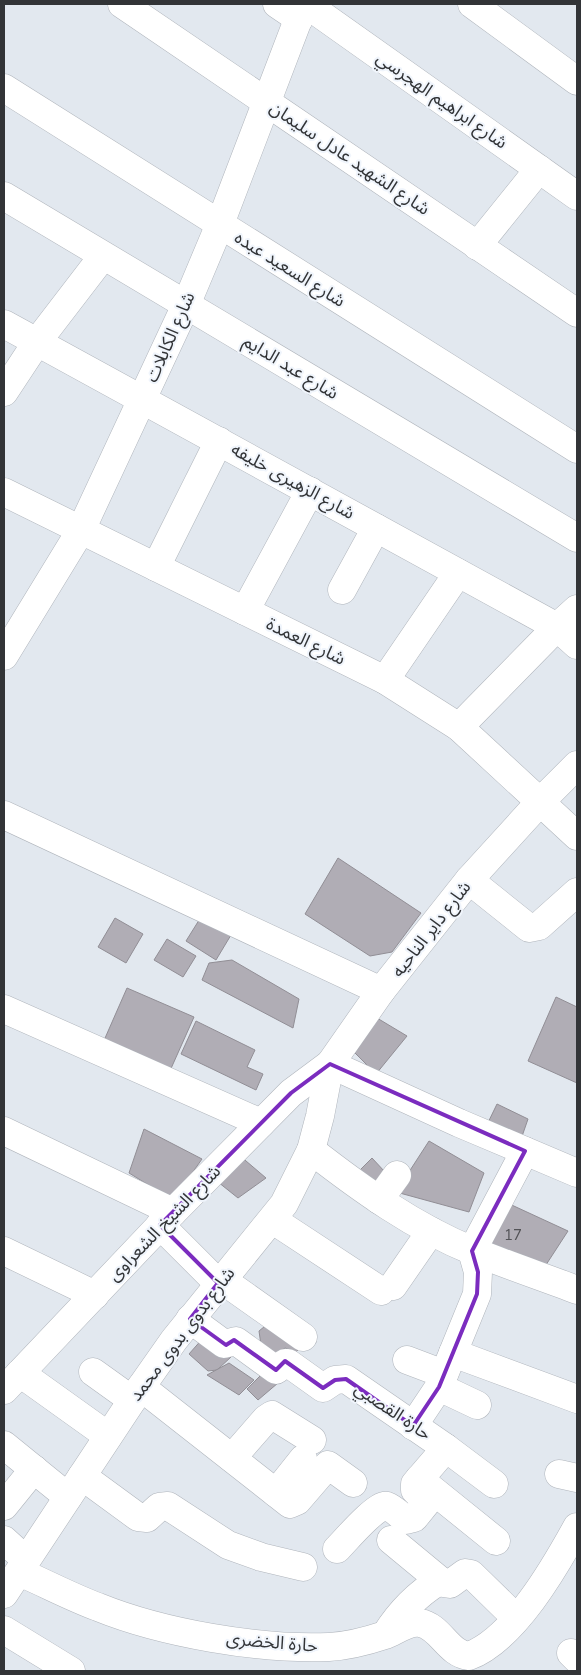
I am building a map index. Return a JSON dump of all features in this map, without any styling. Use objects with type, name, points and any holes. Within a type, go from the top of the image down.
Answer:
[{"type":"street","name":"شارع الشهيد عادل سليمان","points":[[122,4],[577,313]]},
{"type":"street","points":[[472,4],[577,81]]},
{"type":"street","name":"شارع الكابلات","points":[[4,656],[81,530],[186,304],[220,224],[266,101],[297,7]]},
{"type":"street","name":"شارع ابراهيم الهجرسي","points":[[297,7],[577,196]]},
{"type":"street","name":"شارع السعيد عبده","points":[[4,88],[577,449]]},
{"type":"street","points":[[478,246],[539,169]]},
{"type":"street","name":"شارع عبد الدايم","points":[[4,196],[577,538]]},
{"type":"street","points":[[4,392],[37,342],[103,256]]},
{"type":"street","name":"شارع الزهيرى خليفه","points":[[4,324],[557,627],[577,645]]},
{"type":"street","points":[[156,567],[219,441]]},
{"type":"street","points":[[246,611],[310,491]]},
{"type":"street","name":"شارع العمدة","points":[[4,492],[385,680],[459,727],[577,836]]},
{"type":"street","points":[[342,590],[376,528]]},
{"type":"street","points":[[385,680],[458,573]]},
{"type":"street","points":[[459,727],[577,609]]},
{"type":"street","name":"شارع داير الناحيه","points":[[330,1064],[381,992],[469,880],[540,802],[577,765]]},
{"type":"street","points":[[4,815],[381,992]]},
{"type":"street","points":[[469,880],[529,928],[539,926],[577,892]]},
{"type":"street","points":[[4,1009],[262,1122]]},
{"type":"street","points":[[330,1064],[577,1174]]},
{"type":"street","name":"شارع الشيخ الشعراوى","points":[[8,1385],[167,1218],[291,1093],[330,1064]]},
{"type":"street","name":"شارع بدوى بدوى محمد","points":[[4,1594],[136,1394],[190,1319],[273,1220],[294,1187],[311,1150],[330,1064]]},
{"type":"street","points":[[4,1131],[167,1218],[220,1281],[302,1337]]},
{"type":"street","points":[[311,1150],[379,1200],[431,1231],[472,1251],[577,1290]]},
{"type":"street","points":[[413,1426],[445,1371],[477,1294],[478,1272],[472,1251],[525,1151]]},
{"type":"street","points":[[379,1200],[397,1175]]},
{"type":"street","points":[[273,1220],[387,1288],[431,1231]]},
{"type":"street","points":[[4,1251],[95,1295]]},
{"type":"street","name":"حارة القصبي","points":[[190,1319],[224,1344],[236,1341],[276,1370],[285,1363],[288,1364],[323,1388],[335,1380],[346,1380],[446,1448],[494,1484]]},
{"type":"street","points":[[407,1360],[445,1371],[577,1398]]},
{"type":"street","points":[[445,1371],[477,1405]]},
{"type":"street","points":[[93,1372],[136,1394],[232,1458],[290,1504],[295,1503],[328,1465],[353,1483]]},
{"type":"street","points":[[8,1385],[108,1436]]},
{"type":"street","points":[[232,1458],[266,1419],[272,1416],[308,1449],[276,1492]]},
{"type":"street","points":[[4,1444],[34,1469],[75,1486],[138,1518],[147,1518],[159,1507],[168,1506],[228,1545],[262,1557],[304,1566]]},
{"type":"street","points":[[337,1549],[375,1510],[383,1506],[388,1506],[406,1520],[414,1518],[427,1502],[414,1488],[419,1479],[446,1448]]},
{"type":"street","points":[[4,1506],[34,1469]]},
{"type":"street","points":[[419,1479],[496,1541]]},
{"type":"street","points":[[444,1671],[487,1645],[516,1618],[550,1575],[577,1526]]},
{"type":"street","name":"حارة الخضرى","points":[[4,1540],[22,1566],[113,1612],[157,1626],[216,1637],[304,1647],[332,1646],[385,1623],[424,1624],[456,1652],[469,1656]]},
{"type":"street","points":[[391,1540],[438,1581],[450,1584],[468,1573],[516,1618]]},
{"type":"street","points":[[385,1623],[438,1581]]},
{"type":"street","points":[[4,1630],[72,1671]]},
{"type":"highlighted area","points":[[330,1064],[525,1151],[472,1251],[478,1272],[477,1294],[439,1387],[413,1426],[346,1379],[335,1380],[323,1388],[285,1361],[276,1370],[234,1340],[226,1345],[190,1319],[218,1283],[160,1225],[291,1093],[316,1073]]},
{"type":"building","points":[[338,858],[421,913],[392,952],[370,956],[305,914]]},
{"type":"building","points":[[201,917],[231,935],[216,960],[186,941]]},
{"type":"building","points":[[115,918],[143,934],[126,963],[98,947]]},
{"type":"building","points":[[167,939],[196,956],[183,977],[154,960]]},
{"type":"building","points":[[232,960],[299,999],[293,1028],[202,980],[209,963]]},
{"type":"building","points":[[127,988],[194,1017],[169,1073],[102,1045]]},
{"type":"building","points":[[556,997],[577,1007],[577,1083],[528,1061]]},
{"type":"building","points":[[372,1015],[407,1036],[376,1074],[349,1047]]},
{"type":"building","points":[[196,1021],[255,1050],[247,1067],[263,1074],[256,1090],[181,1054]]},
{"type":"building","points":[[497,1104],[528,1119],[519,1145],[483,1133]]},
{"type":"building","points":[[144,1129],[202,1159],[173,1200],[129,1173]]},
{"type":"building","points":[[429,1141],[484,1173],[469,1212],[396,1192]]},
{"type":"building","points":[[239,1155],[266,1178],[238,1198],[213,1178]]},
{"type":"building","points":[[372,1158],[385,1172],[379,1192],[357,1173]]},
{"type":"building","points":[[503,1201],[568,1231],[542,1271],[485,1245]]},
{"type":"building","points":[[281,1313],[312,1335],[296,1352],[285,1348],[277,1354],[261,1345],[259,1331]]},
{"type":"building","points":[[204,1337],[231,1357],[217,1370],[208,1371],[189,1354]]},
{"type":"building","points":[[229,1363],[254,1380],[239,1395],[207,1375]]},
{"type":"building","points":[[266,1370],[278,1383],[258,1400],[247,1389]]}]
